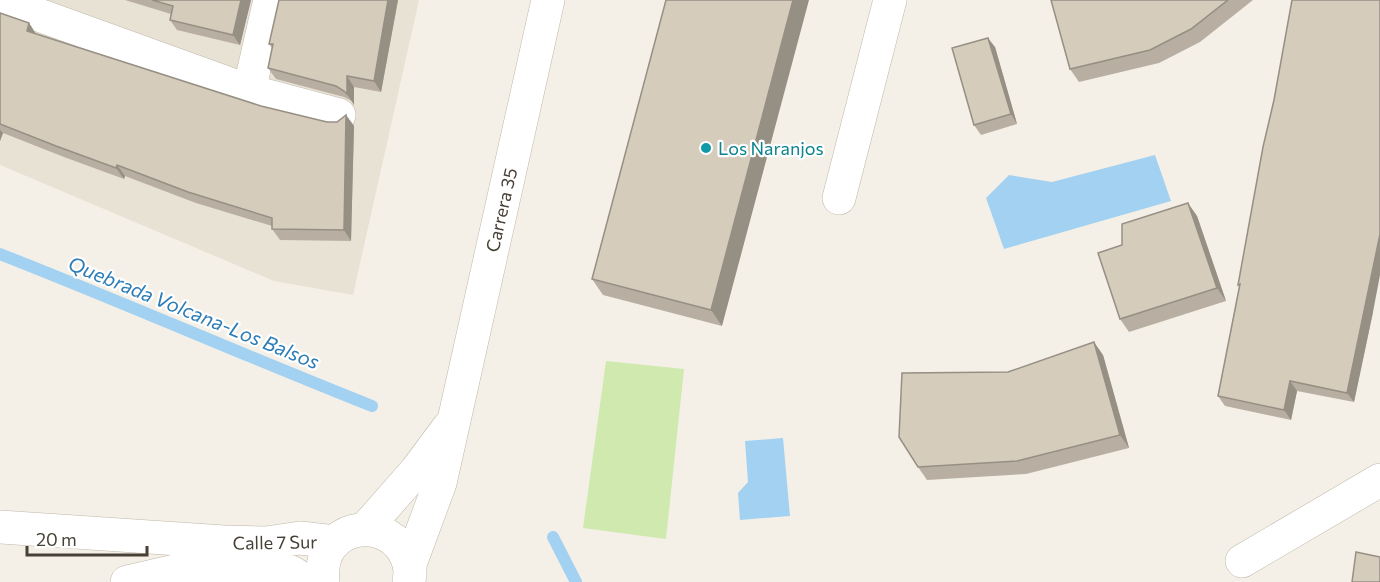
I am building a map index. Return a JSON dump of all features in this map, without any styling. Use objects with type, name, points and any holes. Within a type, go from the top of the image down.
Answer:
[{"type":"street","points":[[0,0],[249,90],[339,115]]},
{"type":"street","points":[[249,90],[270,0]]},
{"type":"street","name":"Carrera 35","points":[[409,573],[440,483],[548,0]]},
{"type":"street","points":[[839,198],[890,0]]},
{"type":"street","name":"Carrera 35","points":[[323,582],[323,567],[327,554],[416,471],[455,420]]},
{"type":"street","points":[[1242,561],[1380,480]]},
{"type":"street","name":"Calle 7 Sur","points":[[0,527],[266,543],[380,531],[394,538],[404,550],[409,573]]},
{"type":"street","name":"Calle 7 Sur","points":[[127,582],[192,567],[259,567],[291,572],[307,582]]},
{"type":"shaded area","points":[[0,0],[419,0],[353,295],[274,281],[0,165]]},
{"type":"green space","points":[[606,361],[684,369],[666,539],[583,528]]},
{"type":"water","points":[[1155,155],[1171,201],[1004,249],[986,198],[1009,175],[1052,182]]},
{"type":"water","points":[[783,438],[790,516],[740,520],[738,493],[748,482],[745,441]]},
{"type":"building","points":[[152,0],[241,0],[233,35],[170,20],[173,6]]},
{"type":"building","points":[[279,0],[388,0],[374,81],[347,76],[347,94],[336,86],[268,68],[273,44],[269,44]]},
{"type":"building","name":"Los Naranjos","points":[[666,0],[793,0],[711,310],[592,279]]},
{"type":"building","points":[[1051,0],[1228,0],[1191,29],[1150,50],[1070,69]]},
{"type":"building","points":[[1292,0],[1380,0],[1380,234],[1347,393],[1290,381],[1284,410],[1218,396]]},
{"type":"building","points":[[0,13],[29,23],[27,31],[261,106],[327,122],[337,122],[346,115],[344,230],[272,229],[272,218],[188,192],[117,165],[116,168],[0,124]]},
{"type":"building","points":[[988,38],[1011,114],[974,125],[952,48]]},
{"type":"building","points":[[1188,203],[1217,288],[1120,319],[1098,253],[1122,245],[1122,224]]},
{"type":"building","points":[[1094,342],[1120,435],[1017,461],[918,467],[899,437],[902,373],[1008,372]]},
{"type":"building","points":[[1356,552],[1380,557],[1380,582],[1352,582]]},
{"type":"waterway","name":"Quebrada Volcana-Los Balsos","points":[[0,254],[372,406]]},
{"type":"waterway","name":"Quebrada Volcana-Los Balsos","points":[[553,537],[576,582]]},
{"type":"place","name":"Los Naranjos","points":[[706,148]]}]
